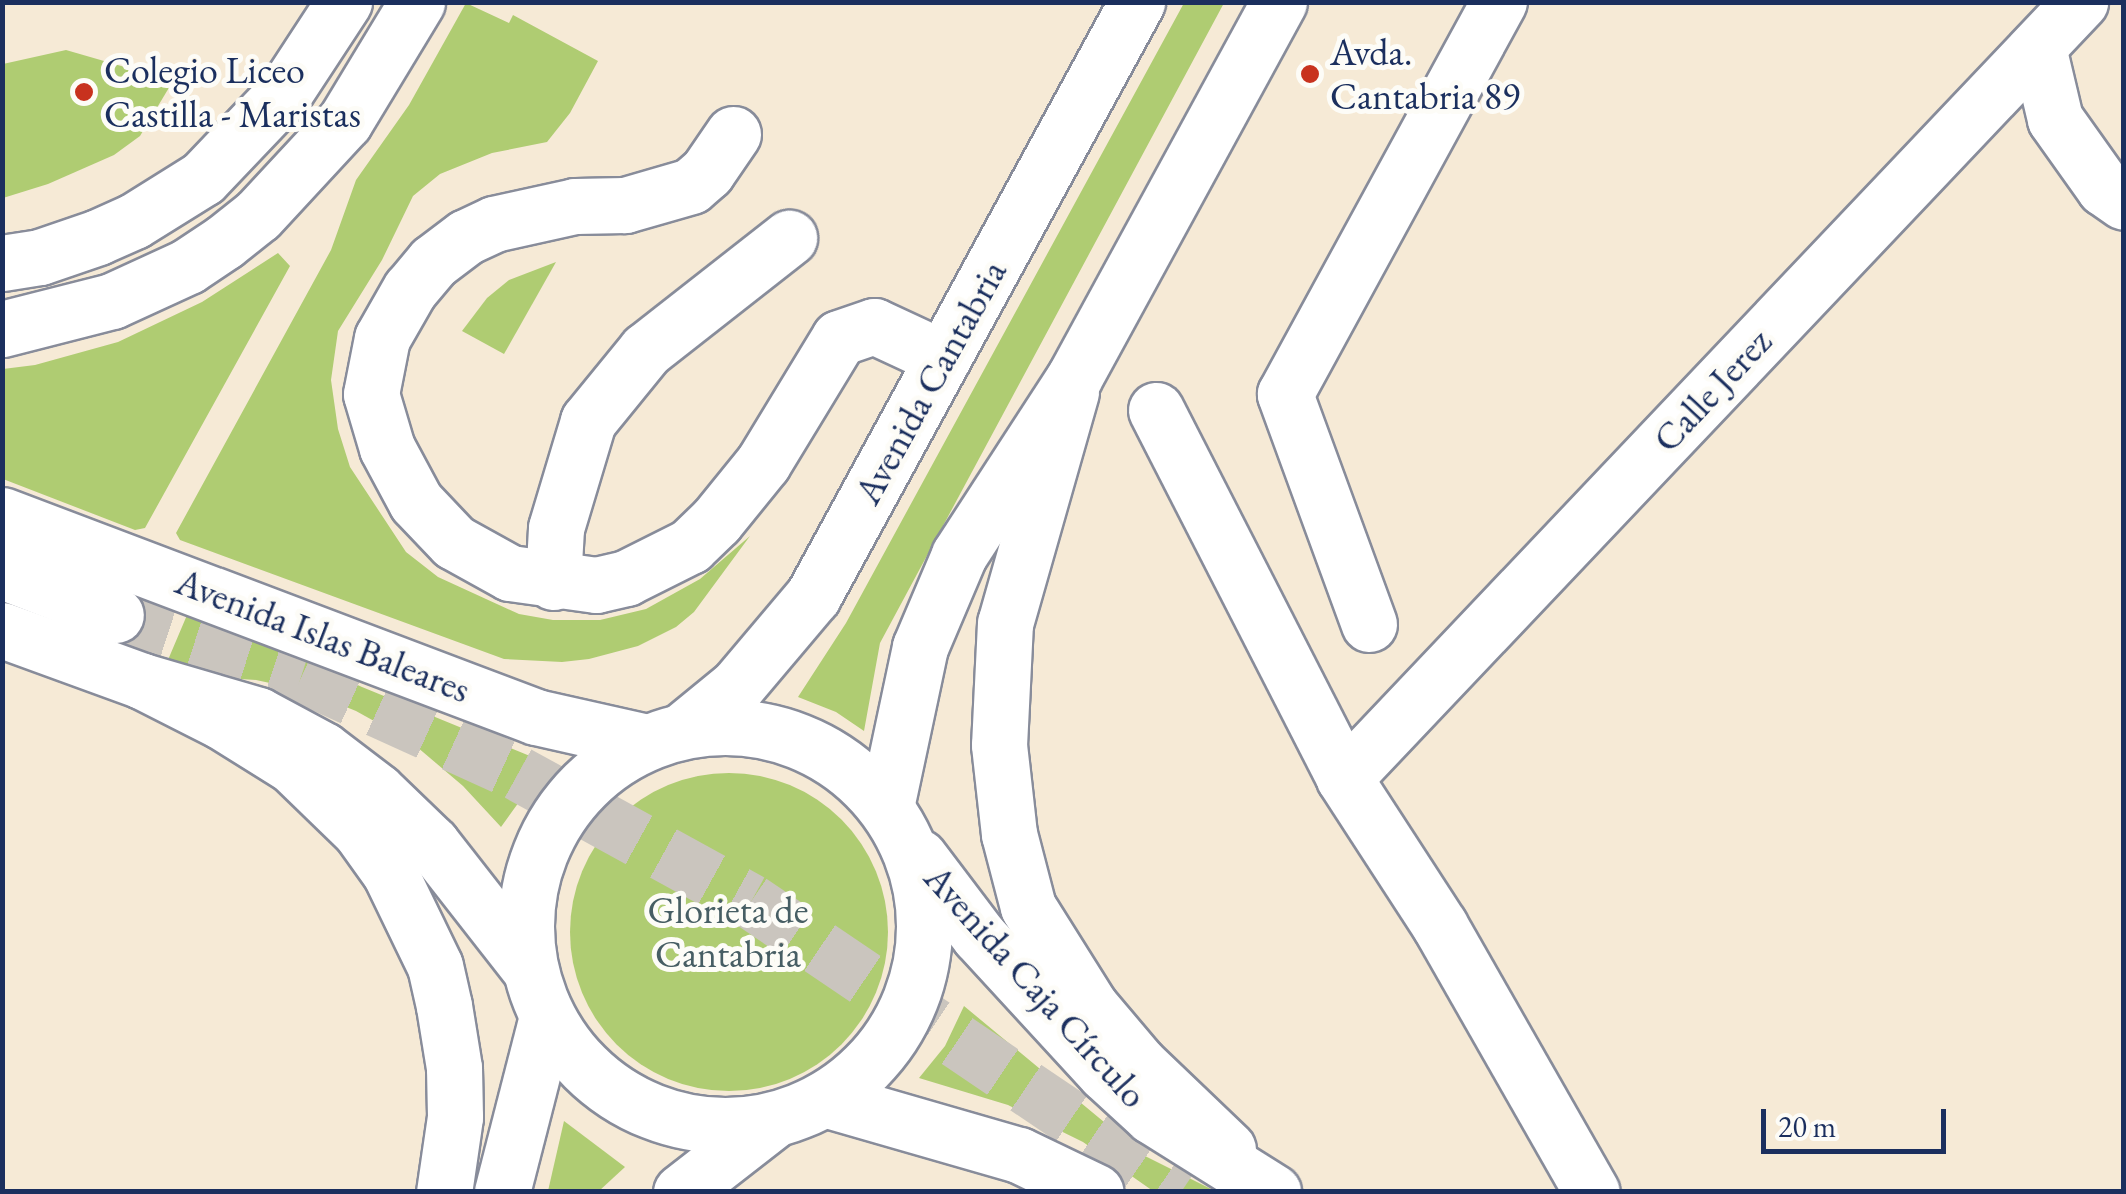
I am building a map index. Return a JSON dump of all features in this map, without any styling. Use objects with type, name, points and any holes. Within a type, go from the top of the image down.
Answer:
[{"type":"main road","points":[[2,263],[40,257],[98,237],[134,221],[203,178],[285,92],[344,2]]},
{"type":"main road","points":[[2,329],[112,301],[188,266],[224,242],[258,215],[344,121],[417,2]]},
{"type":"main road","name":"Avenida Cantabria","points":[[664,736],[737,686],[813,596],[1137,2]]},
{"type":"main road","points":[[896,823],[920,647],[953,570],[1074,378],[1280,2]]},
{"type":"main road","points":[[1368,624],[1285,394],[1498,2]]},
{"type":"main road","name":"Calle Jerez","points":[[1344,778],[2080,2]]},
{"type":"main road","points":[[2038,47],[2055,119],[2104,188],[2124,202]]},
{"type":"main road","points":[[733,134],[708,172],[677,192],[626,205],[575,206],[517,217],[466,237],[433,262],[410,289],[382,338],[371,394],[387,448],[416,502],[454,542],[510,573],[552,582],[596,584],[626,578],[690,546],[764,463],[839,338],[874,326],[943,358]]},
{"type":"main road","points":[[552,582],[556,528],[588,422],[646,350],[788,238]]},
{"type":"main road","points":[[1074,378],[1004,623],[999,745],[1009,834],[1028,907],[1090,1006],[1140,1064],[1272,1190]]},
{"type":"main road","points":[[1156,410],[1344,778],[1440,926],[1592,1192]]},
{"type":"main road","name":"Avenida Islas Baleares","points":[[2,515],[536,716],[664,736]]},
{"type":"main road","name":"Avenida Islas Baleares","points":[[2,571],[116,615]]},
{"type":"main road","points":[[2,630],[142,681],[258,715],[323,750],[377,791],[432,844],[538,992],[586,1070],[641,1108],[704,1126],[771,1122]]},
{"type":"main road","points":[[142,681],[222,721],[292,766],[360,832],[390,874],[435,966],[444,1006],[454,1068],[455,1117],[444,1192]]},
{"type":"main road","points":[[502,1192],[538,992],[526,913],[536,858],[562,810],[600,770],[664,736],[738,726],[795,739],[846,766],[896,823],[926,910],[918,984],[884,1050],[828,1100],[771,1122],[681,1192]]},
{"type":"main road","name":"Avenida Caja Círculo","points":[[896,823],[979,936],[1106,1073],[1152,1116],[1272,1190]]},
{"type":"main road","points":[[828,1100],[1019,1156],[1096,1192]]},
{"type":"green space","points":[[466,3],[509,23],[513,15],[598,61],[570,113],[547,142],[492,153],[440,174],[413,196],[382,260],[338,331],[331,380],[338,429],[350,467],[406,552],[438,577],[519,614],[553,620],[600,620],[646,609],[700,579],[750,536],[694,612],[676,627],[638,646],[589,659],[504,659],[180,540],[176,533],[331,250],[356,180],[409,105]]},
{"type":"green space","points":[[1184,3],[1224,3],[880,643],[864,731],[836,712],[798,697],[846,623]]},
{"type":"green space","points":[[66,50],[173,81],[140,136],[114,155],[48,184],[3,198],[3,64]]},
{"type":"green space","points":[[278,253],[290,266],[145,528],[135,530],[3,479],[3,369],[35,365],[118,342],[202,302]]},
{"type":"green space","points":[[556,262],[504,354],[462,331],[487,298],[509,280]]},
{"type":"green space","points":[[190,608],[362,687],[547,763],[501,827],[463,786],[410,741],[356,711],[307,691],[256,680],[162,674]]},
{"type":"green space","name":"Glorieta de Cantabria","points":[[729,773],[760,776],[790,785],[830,809],[852,831],[876,871],[885,901],[885,963],[876,993],[852,1033],[830,1055],[790,1079],[760,1088],[729,1091],[698,1088],[668,1079],[628,1055],[606,1033],[582,993],[573,963],[570,932],[573,901],[582,871],[606,831],[628,809],[668,785],[698,776]]},
{"type":"green space","points":[[964,1006],[1145,1156],[1215,1191],[1153,1191],[1083,1142],[1008,1105],[919,1078],[945,1046]]},
{"type":"green space","points":[[564,1121],[625,1167],[599,1191],[548,1191]]},
{"type":"tunnel","points":[[116,615],[302,675],[518,773],[751,901],[1181,1192]]},
{"type":"place","name":"Avda. Cantabria 89","points":[[1310,74]]},
{"type":"place","name":"Colegio Liceo Castilla - Maristas","points":[[84,92]]}]
